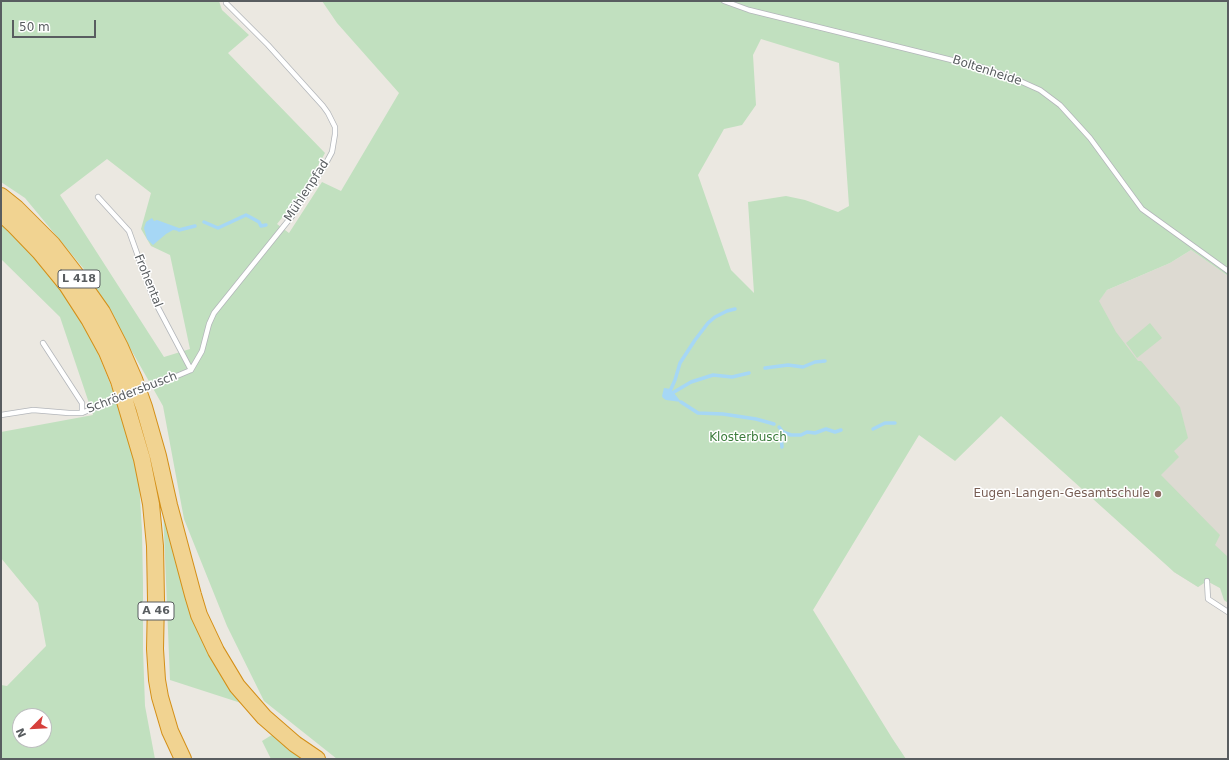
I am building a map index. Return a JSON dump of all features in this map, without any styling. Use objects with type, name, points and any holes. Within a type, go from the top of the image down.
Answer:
[{"type":"highway","name":"L 418","points":[[1,196],[16,208],[52,244],[102,312],[120,347],[134,379],[158,456],[199,615],[216,651],[250,702],[279,731],[314,757]]},
{"type":"highway","name":"L 418","points":[[1,213],[40,252],[67,285],[89,318],[119,381],[142,459]]},
{"type":"highway","name":"A 46","points":[[142,459],[151,504],[155,546],[155,650],[157,680],[164,714],[183,759]]},
{"type":"lane","name":"Mühlenpfad","points":[[191,370],[202,351],[209,324],[214,313],[292,216],[326,165],[332,152],[336,134],[335,127],[323,106],[268,45],[226,3],[226,1]]},
{"type":"lane","name":"Boltenheide","points":[[724,1],[749,10],[984,68],[1012,77],[1040,90],[1060,105],[1090,138],[1142,209],[1213,263],[1228,271]]},
{"type":"lane","name":"Frohental","points":[[98,197],[129,231],[153,298],[191,370]]},
{"type":"lane","points":[[44,343],[82,403],[82,413]]},
{"type":"lane","name":"Schrödersbusch","points":[[1,415],[33,410],[82,413],[191,370]]},
{"type":"lane","points":[[1207,581],[1208,600],[1228,612]]},
{"type":"shaded area","name":"Eugen-Langen-Gesamtschule","points":[[1191,250],[1228,276],[1228,571],[1220,588],[1207,581],[1198,587],[1174,572],[1098,301],[1107,290],[1170,263]]},
{"type":"green space","name":"Klosterbusch","points":[[1,1],[219,1],[222,10],[249,35],[228,53],[325,153],[305,189],[277,224],[289,233],[322,182],[341,191],[399,93],[337,23],[322,1],[1228,1],[1228,276],[1191,250],[1170,263],[1107,290],[1099,301],[1116,332],[1138,361],[1141,361],[1180,407],[1188,438],[1174,451],[1179,457],[1161,475],[1220,535],[1215,545],[1228,557],[1228,603],[1224,600],[1220,588],[1207,581],[1198,587],[1174,572],[1001,416],[955,461],[919,435],[813,610],[906,759],[337,759],[264,701],[227,626],[184,519],[163,406],[88,274],[25,198],[1,182]],"holes":[[[761,39],[839,63],[849,206],[838,212],[805,200],[786,196],[748,202],[754,293],[731,270],[698,175],[724,129],[742,125],[756,105],[753,55]],[[107,159],[151,193],[141,229],[151,246],[170,255],[190,349],[164,357],[60,195]]]},
{"type":"green space","points":[[1,224],[31,248],[86,324],[120,408],[138,463],[142,531],[145,706],[155,759],[1,759],[1,685],[7,686],[46,646],[38,603],[1,558],[1,432],[93,415],[60,317],[1,259]]},
{"type":"green space","points":[[1150,323],[1162,338],[1137,358],[1126,343]]},
{"type":"green space","points":[[163,508],[218,670],[241,703],[170,680]]},
{"type":"green space","points":[[275,733],[304,759],[271,759],[262,741]]},
{"type":"water","points":[[152,218],[154,221],[157,220],[179,228],[179,231],[173,230],[153,245],[147,239],[144,228],[146,222]]},
{"type":"water","points":[[664,388],[671,389],[681,402],[666,400],[663,398]]},
{"type":"waterway","points":[[204,222],[218,228],[246,215],[259,222],[261,226],[266,225]]},
{"type":"waterway","points":[[179,230],[195,226]]},
{"type":"waterway","points":[[671,389],[680,363],[708,323],[715,317],[735,309]]},
{"type":"waterway","points":[[765,368],[788,365],[803,367],[815,362],[825,361]]},
{"type":"waterway","points":[[674,392],[691,382],[713,375],[732,377],[749,373]]},
{"type":"waterway","points":[[681,402],[698,413],[723,414],[756,419],[774,424]]},
{"type":"waterway","points":[[873,429],[885,423],[895,423]]},
{"type":"waterway","points":[[779,427],[783,432],[791,435],[801,435],[807,432],[815,433],[826,429],[835,432],[841,430]]},
{"type":"waterway","points":[[782,447],[781,436],[783,432]]},
{"type":"place","name":"Eugen-Langen-Gesamtschule","points":[[1158,494]]}]
